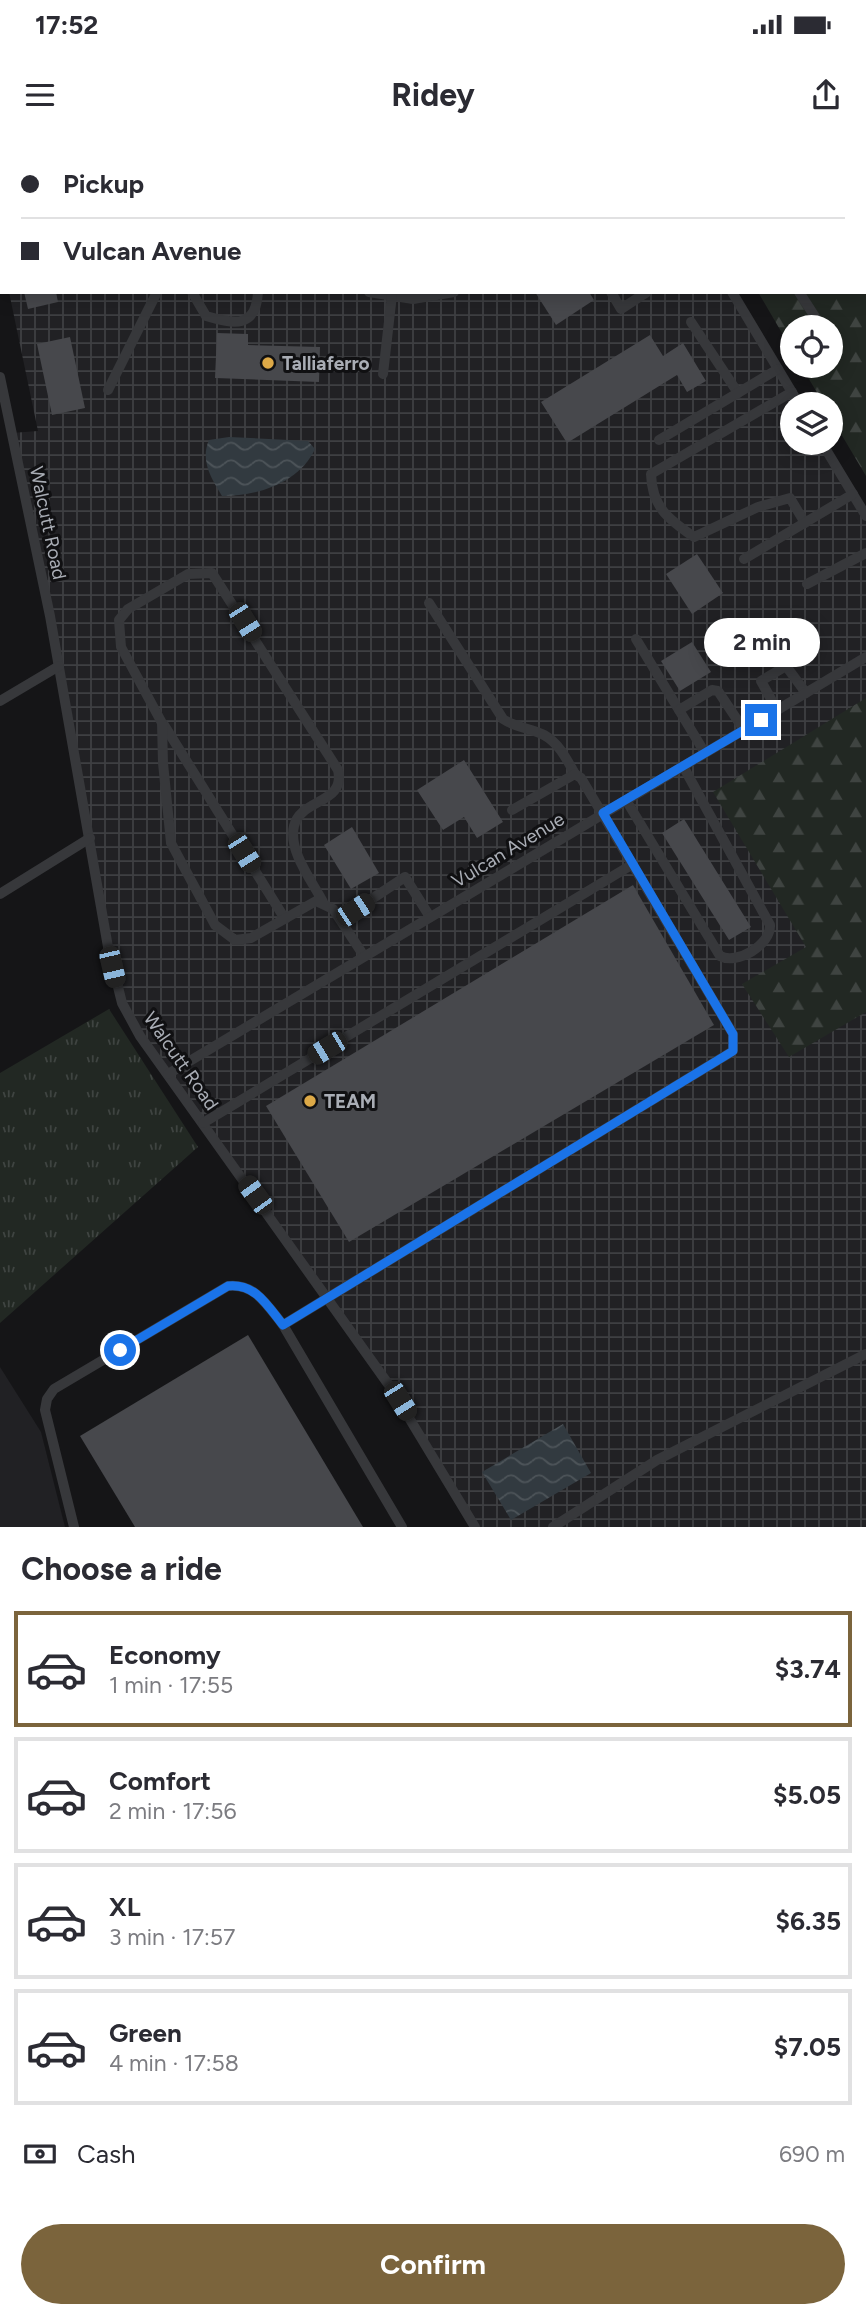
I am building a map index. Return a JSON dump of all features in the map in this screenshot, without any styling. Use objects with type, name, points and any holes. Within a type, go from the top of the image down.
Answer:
[{"type":"street","points":[[108,390],[156,294]]},
{"type":"street","points":[[193,294],[206,316],[234,324],[250,317],[257,310],[258,294]]},
{"type":"street","points":[[380,294],[413,299],[442,294]]},
{"type":"street","points":[[612,294],[621,309],[645,294]]},
{"type":"street","points":[[733,294],[792,392]]},
{"type":"street","points":[[800,294],[814,315]]},
{"type":"street","points":[[383,374],[391,296]]},
{"type":"street","points":[[691,322],[738,393]]},
{"type":"street","points":[[659,440],[778,369]]},
{"type":"street","name":"Walcutt Road","points":[[0,377],[59,666],[108,947],[122,1003],[140,1036],[403,1405],[475,1527]]},
{"type":"street","points":[[780,399],[651,474],[652,496],[672,521],[694,537],[758,507],[790,498],[805,523]]},
{"type":"street","points":[[829,455],[866,516]]},
{"type":"street","points":[[744,559],[853,494]]},
{"type":"street","points":[[807,584],[866,554]]},
{"type":"street","points":[[285,919],[162,723],[121,647],[119,620],[128,609],[188,574],[212,573],[338,770],[341,780],[337,789],[301,813],[294,826],[299,858],[323,902],[332,909],[364,956]]},
{"type":"street","points":[[283,1325],[733,1051],[733,1034],[581,778],[575,774],[554,742],[543,734],[515,727],[503,719],[429,603]]},
{"type":"street","points":[[636,639],[705,753]]},
{"type":"street","name":"Vulcan Avenue","points":[[168,1073],[866,657]]},
{"type":"street","points":[[0,701],[59,666]]},
{"type":"street","points":[[777,710],[761,681],[786,666],[806,693]]},
{"type":"street","points":[[679,710],[712,690],[718,691],[744,730]]},
{"type":"street","points":[[162,723],[171,843],[215,925],[235,940],[251,938],[316,901],[323,902]]},
{"type":"street","points":[[626,800],[720,956],[724,959],[739,957],[763,943],[768,938],[769,925],[683,766]]},
{"type":"street","points":[[512,810],[575,774]]},
{"type":"street","points":[[0,894],[90,838]]},
{"type":"street","points":[[204,1124],[634,864]]},
{"type":"street","points":[[355,910],[405,877],[430,917]]},
{"type":"street","points":[[74,1527],[45,1410],[47,1399],[54,1389],[228,1286],[243,1284],[257,1293],[283,1325],[402,1527]]},
{"type":"street","points":[[553,1527],[657,1460],[866,1354]]},
{"type":"shaded area","points":[[9,294],[733,294],[780,372],[780,378],[783,378],[792,392],[780,392],[780,455],[829,455],[866,516],[866,1527],[475,1527],[408,1414],[122,1003],[12,433],[38,431]]},
{"type":"shaded area","points":[[0,1367],[41,1432],[65,1527],[0,1527]]},
{"type":"green space","points":[[759,294],[866,294],[866,476],[843,437],[843,392],[817,392],[808,378],[843,378],[843,315],[780,315],[780,330]]},
{"type":"green space","points":[[866,698],[866,1012],[789,1057],[742,984],[806,947],[713,792]]},
{"type":"green space","points":[[109,1009],[198,1147],[0,1323],[0,1073]]},
{"type":"water","points":[[229,437],[308,441],[315,449],[299,471],[288,479],[263,490],[222,496],[208,469],[206,455],[209,440]]},
{"type":"water","points":[[563,1424],[591,1473],[511,1520],[482,1472]]},
{"type":"building","points":[[24,294],[56,294],[58,302],[28,309]]},
{"type":"building","points":[[536,294],[590,294],[594,300],[556,325]]},
{"type":"building","name":"Talliaferro","points":[[217,333],[248,334],[248,345],[320,347],[319,382],[215,378]]},
{"type":"building","points":[[650,335],[663,356],[683,343],[706,381],[687,392],[677,375],[567,443],[541,402]]},
{"type":"building","points":[[70,337],[85,408],[52,415],[37,344]]},
{"type":"building","points":[[697,554],[723,593],[692,614],[666,574]]},
{"type":"building","points":[[692,642],[711,672],[680,691],[661,661]]},
{"type":"building","points":[[464,760],[503,822],[477,838],[464,817],[443,830],[417,790]]},
{"type":"building","points":[[684,819],[751,927],[729,940],[662,833]]},
{"type":"building","points":[[352,827],[379,873],[351,889],[324,845]]},
{"type":"building","points":[[633,885],[714,1025],[349,1242],[266,1106]]},
{"type":"building","points":[[248,1335],[363,1527],[135,1527],[80,1436]]},
{"type":"place","name":"Talliaferro","points":[[268,363]]},
{"type":"place","name":"TEAM","points":[[310,1101]]},
{"type":"route","points":[[120,1350],[228,1286],[243,1284],[257,1293],[283,1325],[733,1051],[733,1034],[603,813],[761,720]]}]
